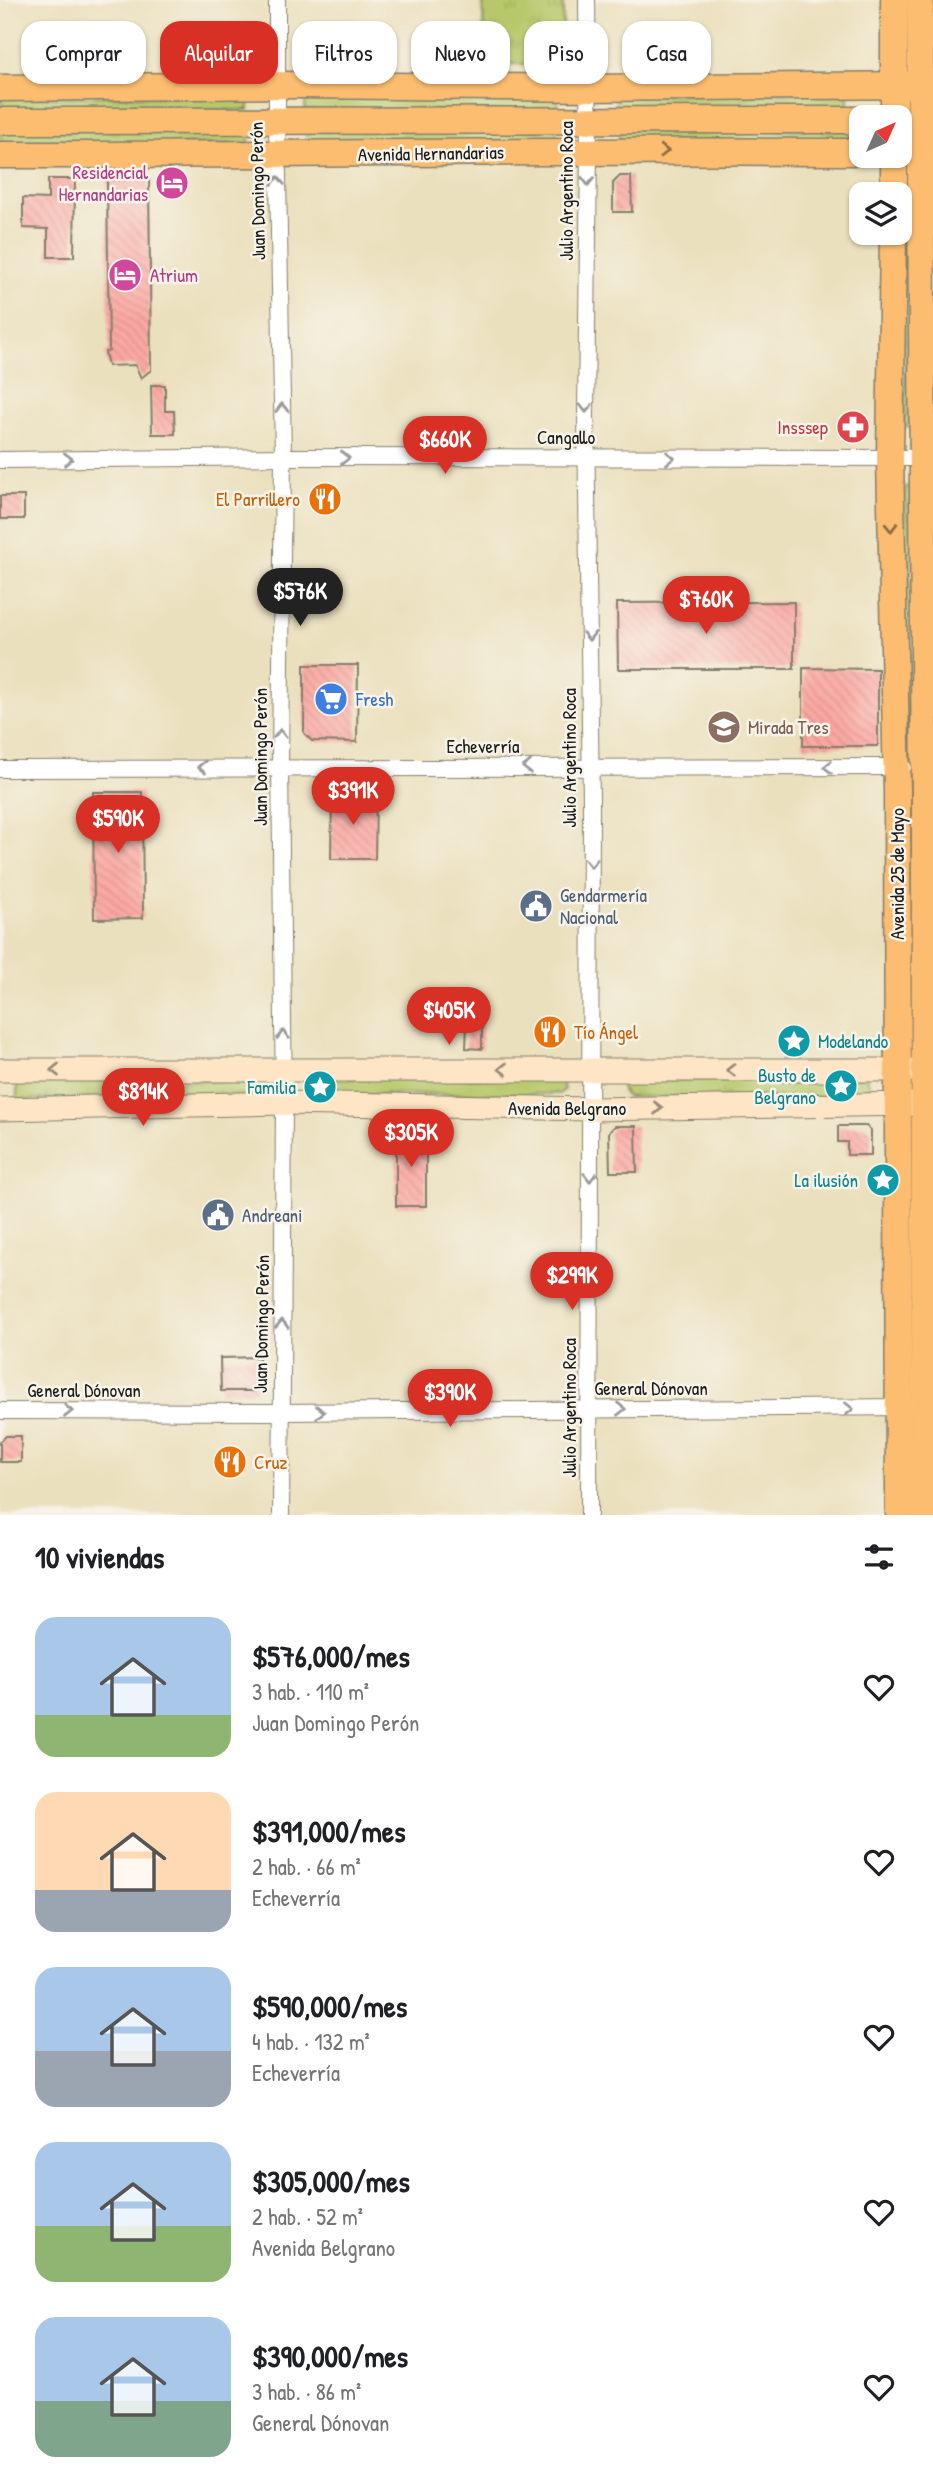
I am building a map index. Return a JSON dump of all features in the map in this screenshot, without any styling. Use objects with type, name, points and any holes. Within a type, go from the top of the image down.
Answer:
[{"type":"main road","name":"Avenida 25 de Mayo","points":[[894,0],[916,85],[902,105]]},
{"type":"main road","name":"Avenida 25 de Mayo","points":[[899,1515],[919,1407],[929,1104],[927,458],[916,85],[920,0]]},
{"type":"main road","points":[[0,88],[916,85]]},
{"type":"main road","name":"Avenida Hernandarias","points":[[0,121],[849,120]]},
{"type":"main road","name":"Avenida Hernandarias","points":[[0,155],[278,155],[589,150],[849,152]]},
{"type":"main road","name":"Avenida 25 de Mayo","points":[[893,245],[890,458],[896,767],[897,1070],[924,1515]]},
{"type":"main road","name":"Avenida Belgrano","points":[[0,1070],[929,1069]]},
{"type":"main road","name":"Avenida Belgrano","points":[[0,1109],[284,1103],[590,1109],[929,1104]]},
{"type":"street","name":"Juan Domingo Perón","points":[[278,0],[277,120],[283,457],[280,767],[284,1070],[281,1515]]},
{"type":"street","name":"Julio Argentino Roca","points":[[587,0],[587,459],[591,767],[589,1515]]},
{"type":"street","name":"Cangallo","points":[[0,460],[283,457],[927,458]]},
{"type":"street","name":"Echeverría","points":[[0,769],[929,767]]},
{"type":"street","name":"General Dónovan","points":[[0,1411],[281,1412],[919,1407]]},
{"type":"green space","points":[[483,0],[563,0],[563,21],[524,21],[524,64],[510,64],[510,21],[483,21]]},
{"type":"green space","points":[[848,92],[848,107],[617,109],[615,94]]},
{"type":"green space","points":[[305,93],[559,95],[557,111],[305,110]]},
{"type":"green space","points":[[249,95],[249,110],[3,112],[1,97]]},
{"type":"green space","points":[[557,127],[556,142],[307,145],[306,130]]},
{"type":"green space","points":[[620,127],[849,130],[849,144],[619,143]]},
{"type":"green space","points":[[249,128],[249,144],[1,146],[0,130]]},
{"type":"green space","points":[[904,245],[912,245],[910,427],[905,427]]},
{"type":"green space","points":[[905,488],[911,488],[909,739],[906,738]]},
{"type":"green space","points":[[907,792],[915,793],[914,1047],[907,1048]]},
{"type":"green space","points":[[866,1077],[871,1090],[866,1097],[627,1097],[622,1091],[621,1081]]},
{"type":"green space","points":[[313,1078],[558,1078],[562,1081],[564,1090],[559,1094],[313,1095],[309,1091]]},
{"type":"green space","points":[[17,1080],[253,1081],[253,1095],[17,1100]]},
{"type":"building","points":[[620,176],[631,176],[632,212],[613,212],[613,183]]},
{"type":"building","points":[[48,179],[75,179],[74,257],[48,257],[48,229],[23,228],[23,198],[48,199]]},
{"type":"building","points":[[149,179],[151,370],[141,378],[135,365],[108,366],[105,352],[109,351],[107,180]]},
{"type":"building","points":[[151,385],[165,385],[165,411],[174,411],[175,434],[152,434]]},
{"type":"building","points":[[0,496],[24,496],[24,519],[0,519]]},
{"type":"building","points":[[794,602],[794,669],[618,669],[617,603]]},
{"type":"building","name":"Fresh","points":[[304,665],[358,665],[357,742],[312,741],[304,733]]},
{"type":"building","points":[[803,668],[878,669],[878,746],[803,746]]},
{"type":"building","points":[[93,792],[142,792],[143,918],[94,919]]},
{"type":"building","points":[[332,794],[376,795],[375,859],[331,859]]},
{"type":"building","points":[[467,1023],[482,1023],[482,1049],[466,1048]]},
{"type":"building","points":[[615,1126],[636,1126],[637,1172],[610,1172],[609,1132]]},
{"type":"building","points":[[838,1126],[866,1126],[871,1130],[871,1155],[847,1155],[847,1142],[838,1142]]},
{"type":"building","points":[[396,1132],[426,1132],[426,1206],[396,1206]]},
{"type":"building","points":[[259,1357],[259,1385],[253,1391],[221,1391],[220,1358]]},
{"type":"building","points":[[6,1436],[21,1436],[21,1462],[0,1462],[0,1442]]},
{"type":"place","name":"Residencial Hernandarias","points":[[172,183]]},
{"type":"place","name":"Atrium","points":[[125,275]]},
{"type":"place","name":"Insssep","points":[[853,427]]},
{"type":"place","name":"El Parrillero","points":[[325,499]]},
{"type":"place","name":"Fresh","points":[[331,699]]},
{"type":"place","name":"Mirada Tres","points":[[724,727]]},
{"type":"place","name":"Gendarmería Nacional","points":[[536,906]]},
{"type":"place","name":"Tío Ángel","points":[[550,1032]]},
{"type":"place","name":"Modelando","points":[[794,1041]]},
{"type":"place","name":"Busto de Belgrano","points":[[841,1086]]},
{"type":"place","name":"Familia","points":[[320,1087]]},
{"type":"place","name":"La ilusión","points":[[883,1180]]},
{"type":"place","name":"Andreani","points":[[218,1215]]},
{"type":"place","name":"Cruz","points":[[230,1462]]}]
